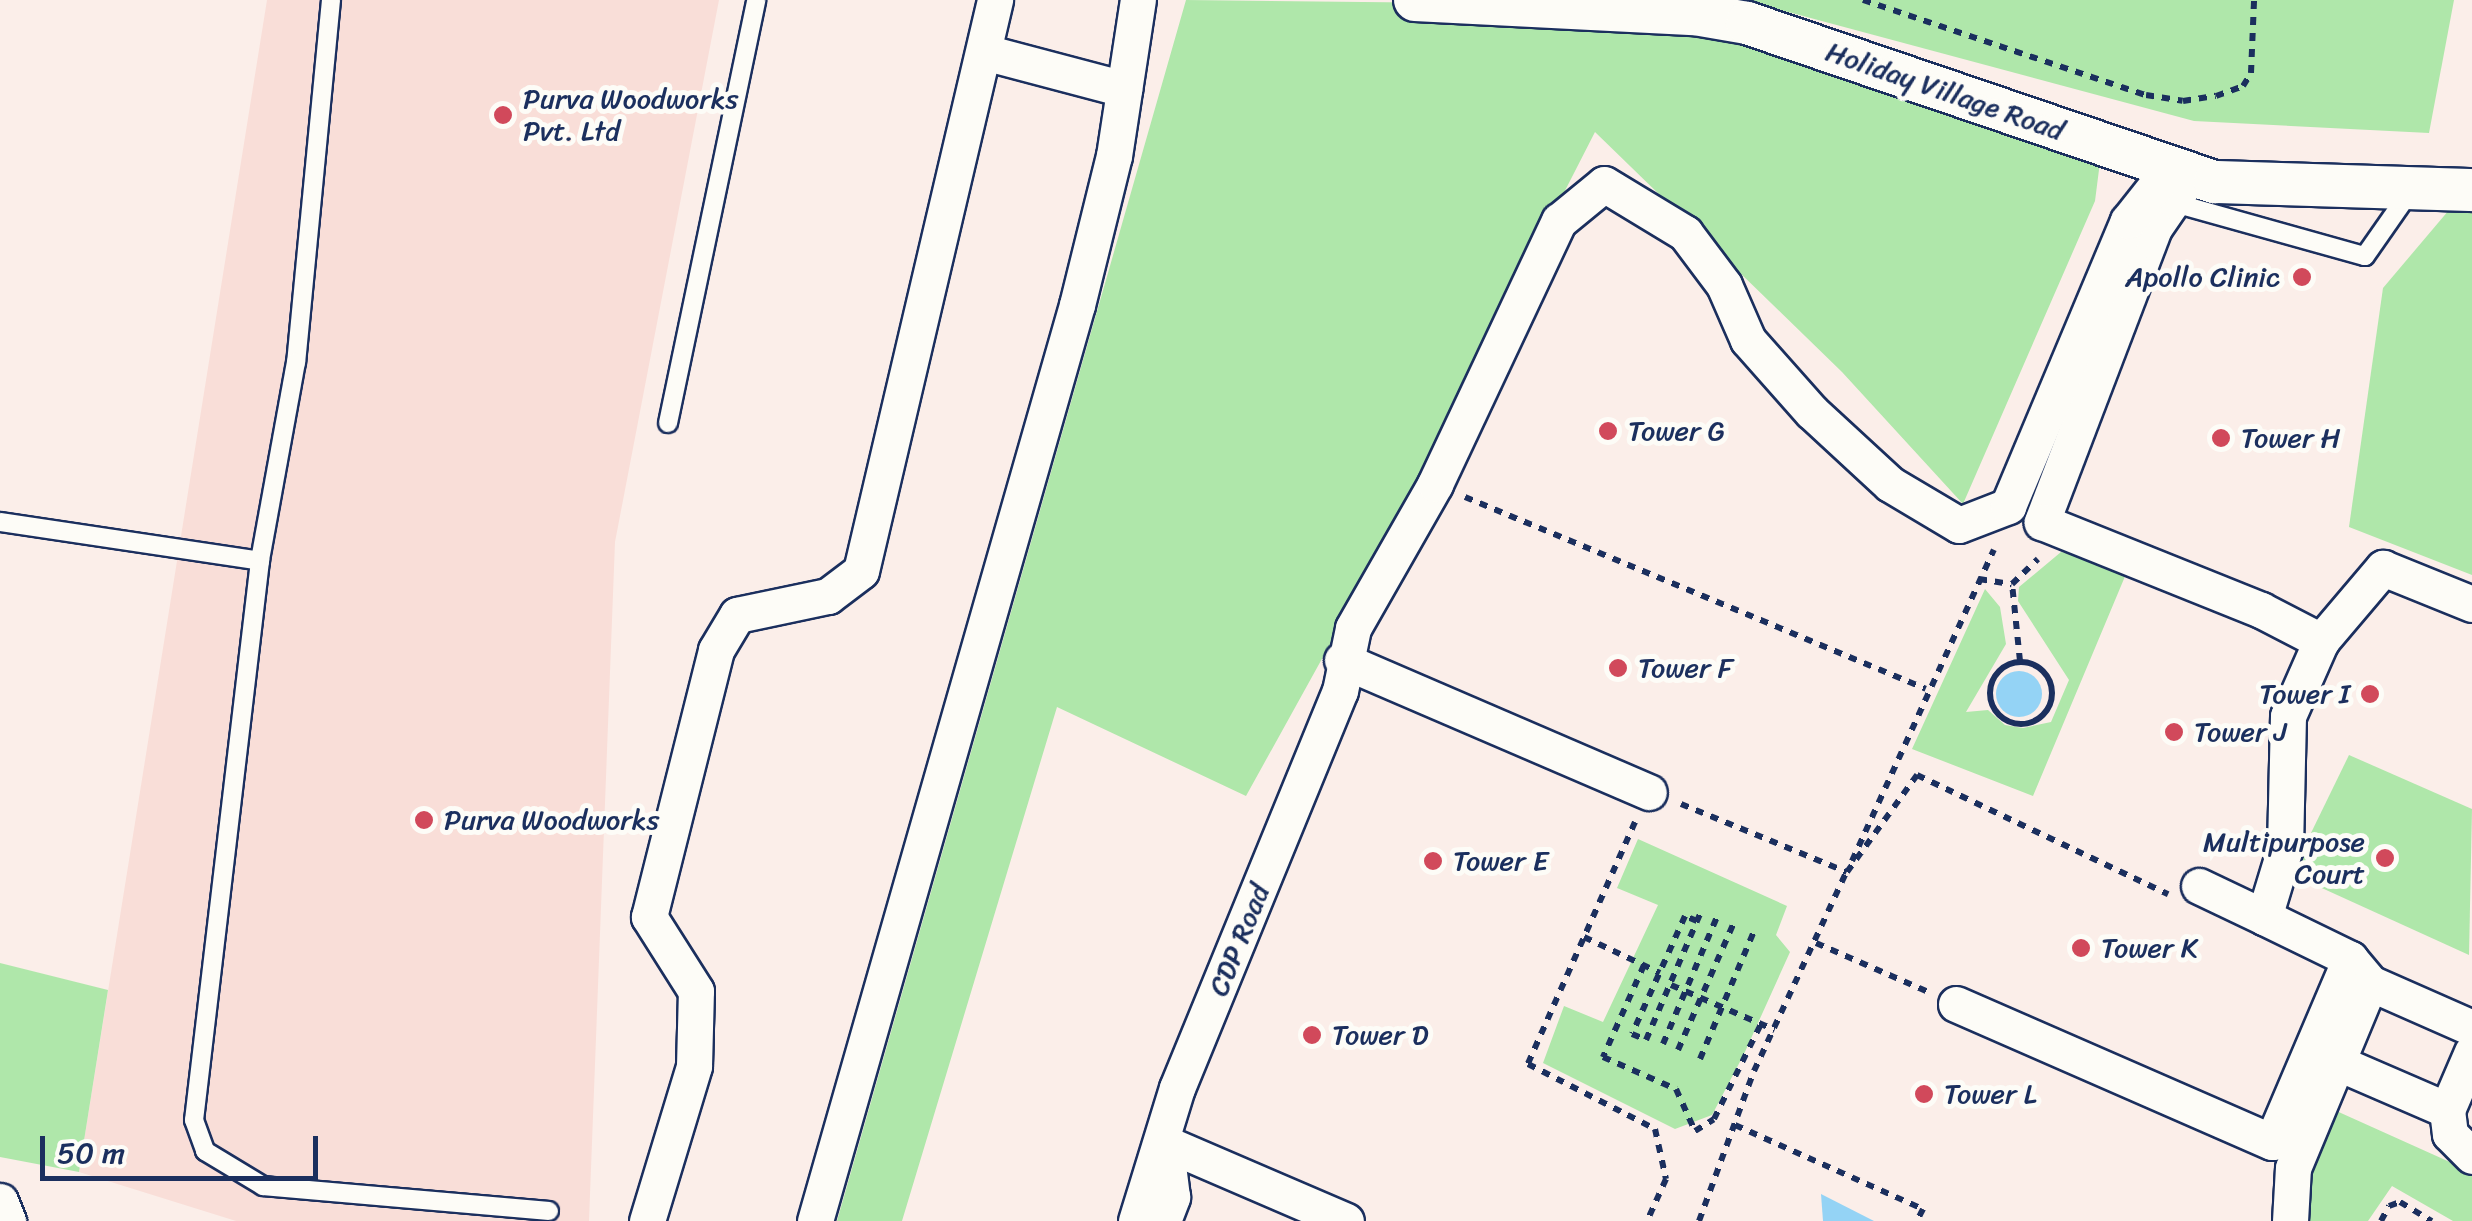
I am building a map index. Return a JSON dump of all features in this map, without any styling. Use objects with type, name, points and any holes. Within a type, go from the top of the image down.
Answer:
[{"type":"street","points":[[647,1221],[694,1066],[696,992],[648,918],[716,650],[737,616],[828,596],[861,571],[996,0]]},
{"type":"street","points":[[816,1221],[1077,305],[1124,90],[1138,0]]},
{"type":"street","name":"Holiday Village Road","points":[[1415,0],[1695,14],[1747,23],[2178,181],[2409,193],[2472,190]]},
{"type":"street","points":[[984,52],[1124,90]]},
{"type":"street","points":[[2178,181],[2154,228],[2042,522],[2262,610],[2321,641]]},
{"type":"street","name":"CDP Road","points":[[1136,1221],[1165,1143],[1177,1088],[1340,691],[1342,660],[1352,628],[1434,484],[1542,247],[1559,221],[1604,184],[1650,208],[1700,248],[1748,340],[1812,412],[1890,484],[1959,525],[1986,518],[2008,506],[2128,221],[2178,181]]},
{"type":"street","points":[[2264,918],[2285,848],[2288,716],[2321,641],[2383,568],[2472,604]]},
{"type":"street","points":[[1342,660],[1649,792]]},
{"type":"street","points":[[2185,891],[2264,918],[2472,1028]]},
{"type":"street","points":[[1956,1004],[2272,1142],[2360,971]]},
{"type":"street","points":[[2290,1221],[2293,1168],[2336,1062],[2360,971]]},
{"type":"street","points":[[2472,1052],[2446,1110],[2450,1134],[2472,1156]]},
{"type":"street","points":[[2336,1062],[2446,1110]]},
{"type":"street","points":[[1163,1221],[1172,1196],[1165,1143]]},
{"type":"street","points":[[1165,1143],[1346,1221]]},
{"type":"street","points":[[0,1200],[8,1221]]},
{"type":"lane","points":[[331,0],[296,362],[260,562],[194,1120],[205,1152],[264,1186],[548,1212]]},
{"type":"lane","points":[[668,424],[756,0]]},
{"type":"lane","points":[[2178,181],[2365,256],[2409,193]]},
{"type":"lane","points":[[0,522],[260,562]]},
{"type":"path","points":[[1862,0],[2146,95],[2183,101],[2242,86],[2251,73],[2256,35],[2254,0]]},
{"type":"path","points":[[1434,484],[1926,689]]},
{"type":"path","points":[[1699,1221],[1775,1030],[1926,689],[1998,544]]},
{"type":"path","points":[[2012,584],[2042,555],[2030,546]]},
{"type":"path","points":[[1979,580],[2012,584]]},
{"type":"path","points":[[2012,584],[2020,661]]},
{"type":"path","points":[[2020,661],[2039,667],[2053,694],[2038,720],[2018,725],[1993,708],[1990,687],[2000,669],[2020,661]]},
{"type":"path","points":[[1846,872],[1918,775],[2185,891]]},
{"type":"path","points":[[1648,1221],[1666,1179],[1655,1129],[1528,1064],[1649,792],[1846,872]]},
{"type":"path","points":[[1685,916],[1698,917],[1646,1040],[1632,1034],[1660,973],[1685,916]]},
{"type":"path","points":[[1662,1044],[1717,918]]},
{"type":"path","points":[[1678,1050],[1733,925]]},
{"type":"path","points":[[1700,1059],[1755,929]]},
{"type":"path","points":[[1584,938],[1660,973]]},
{"type":"path","points":[[1816,943],[1956,1004]]},
{"type":"path","points":[[1644,966],[1603,1057],[1676,1089],[1695,1131],[1714,1119],[1762,1024]]},
{"type":"path","points":[[1671,985],[1775,1030]]},
{"type":"path","points":[[1734,1126],[1923,1209],[1918,1221]]},
{"type":"path","points":[[2381,1221],[2389,1206],[2400,1202],[2432,1221]]},
{"type":"shaded area","points":[[267,0],[719,0],[615,542],[589,1221],[236,1221],[79,1172]]},
{"type":"green space","points":[[1186,0],[1632,5],[2101,154],[2095,201],[1963,504],[1842,372],[1595,132],[1370,572],[1246,796],[1057,707],[902,1221],[837,1221]]},
{"type":"green space","points":[[1744,0],[2454,0],[2429,133],[2194,121]]},
{"type":"green space","points":[[2472,196],[2472,575],[2349,527],[2383,288],[2460,197]]},
{"type":"green space","points":[[2061,552],[2102,559],[2126,574],[2033,796],[1912,749],[1985,589],[2000,607],[2006,644],[1966,712],[1988,710],[2005,725],[2023,728],[2051,722],[2069,680],[2018,601],[2019,587]]},
{"type":"green space","name":"Multipurpose Court","points":[[2349,755],[2472,809],[2469,955],[2291,874]]},
{"type":"green space","points":[[1638,839],[1787,906],[1776,935],[1790,952],[1744,1054],[1712,1115],[1675,1129],[1543,1063],[1564,1006],[1603,1022],[1658,905],[1617,888]]},
{"type":"green space","points":[[0,963],[108,990],[79,1172],[0,1157]]},
{"type":"green space","points":[[2332,1109],[2472,1172],[2472,1221],[2453,1221],[2392,1186],[2368,1221],[2298,1221]]},
{"type":"water","points":[[2019,671],[2035,678],[2042,694],[2035,710],[2019,717],[2003,710],[1996,694],[2003,678]]},
{"type":"water","points":[[1821,1194],[1874,1221],[1823,1221]]},
{"type":"place","name":"Purva Woodworks Pvt. Ltd","points":[[503,115]]},
{"type":"place","name":"Apollo Clinic","points":[[2302,277]]},
{"type":"place","name":"Tower G","points":[[1608,431]]},
{"type":"place","name":"Tower H","points":[[2221,438]]},
{"type":"place","name":"Tower F","points":[[1618,668]]},
{"type":"place","name":"Tower I","points":[[2370,694]]},
{"type":"place","name":"Tower J","points":[[2174,732]]},
{"type":"place","name":"Purva Woodworks","points":[[424,820]]},
{"type":"place","name":"Multipurpose Court","points":[[2385,858]]},
{"type":"place","name":"Tower E","points":[[1433,861]]},
{"type":"place","name":"Tower K","points":[[2081,948]]},
{"type":"place","name":"Tower D","points":[[1312,1035]]},
{"type":"place","name":"Tower L","points":[[1924,1094]]}]
